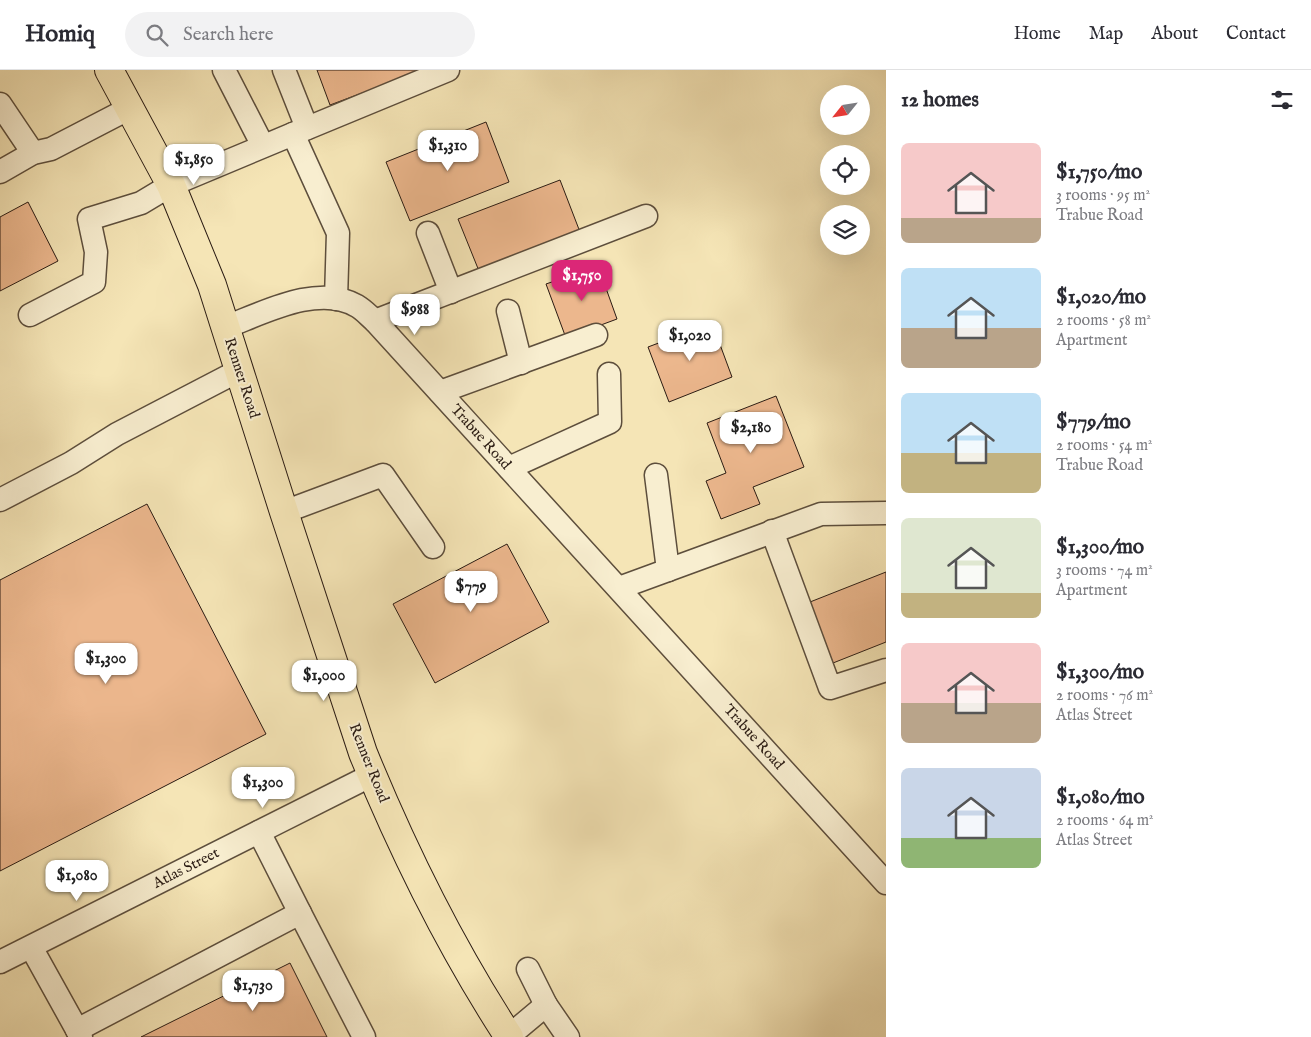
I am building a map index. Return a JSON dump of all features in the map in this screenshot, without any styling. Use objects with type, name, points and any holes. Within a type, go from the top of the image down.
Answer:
[{"type":"main road","points":[[109,70],[171,185],[212,285],[226,327]]},
{"type":"main road","name":"Renner Road","points":[[226,327],[284,512],[360,744],[372,775],[422,886],[479,989],[509,1036]]},
{"type":"street","points":[[224,70],[263,146]]},
{"type":"street","points":[[284,70],[300,131],[338,233],[336,299]]},
{"type":"street","points":[[30,315],[94,282],[96,252],[89,219],[141,203],[171,185],[448,70]]},
{"type":"street","points":[[0,104],[33,153]]},
{"type":"street","points":[[0,172],[33,153],[50,149],[130,108]]},
{"type":"street","points":[[375,321],[646,216]]},
{"type":"street","points":[[428,233],[451,292]]},
{"type":"street","name":"Trabue Road","points":[[226,327],[291,302],[313,297],[336,299],[356,305],[375,321],[886,883]]},
{"type":"street","points":[[508,311],[521,362]]},
{"type":"street","points":[[440,392],[596,335]]},
{"type":"street","points":[[0,500],[71,463],[117,434],[240,370]]},
{"type":"street","points":[[509,468],[610,422],[609,374]]},
{"type":"street","points":[[284,512],[383,474],[433,547]]},
{"type":"street","points":[[656,475],[668,570]]},
{"type":"street","points":[[619,588],[821,514],[886,513]]},
{"type":"street","points":[[772,532],[830,688],[886,670]]},
{"type":"street","name":"Atlas Street","points":[[0,962],[372,775]]},
{"type":"street","points":[[259,832],[364,1037]]},
{"type":"street","points":[[31,947],[79,1034],[300,913]]},
{"type":"street","points":[[528,970],[546,1005],[568,1037]]},
{"type":"street","points":[[509,1036],[546,1005]]},
{"type":"building","points":[[317,70],[424,70],[330,105]]},
{"type":"building","points":[[486,122],[509,182],[410,221],[386,162]]},
{"type":"building","points":[[560,180],[580,232],[479,271],[458,219]]},
{"type":"building","points":[[28,202],[58,261],[0,291],[0,217]]},
{"type":"building","points":[[598,266],[617,319],[566,338],[546,284]]},
{"type":"building","points":[[712,323],[732,377],[669,402],[648,347]]},
{"type":"building","points":[[776,396],[804,467],[753,487],[760,504],[721,519],[706,481],[726,473],[707,423]]},
{"type":"building","points":[[147,504],[266,734],[0,871],[0,580]]},
{"type":"building","points":[[507,544],[549,622],[435,683],[393,604]]},
{"type":"building","points":[[886,572],[886,642],[833,663],[810,602]]},
{"type":"building","points":[[290,963],[327,1037],[141,1037]]}]
